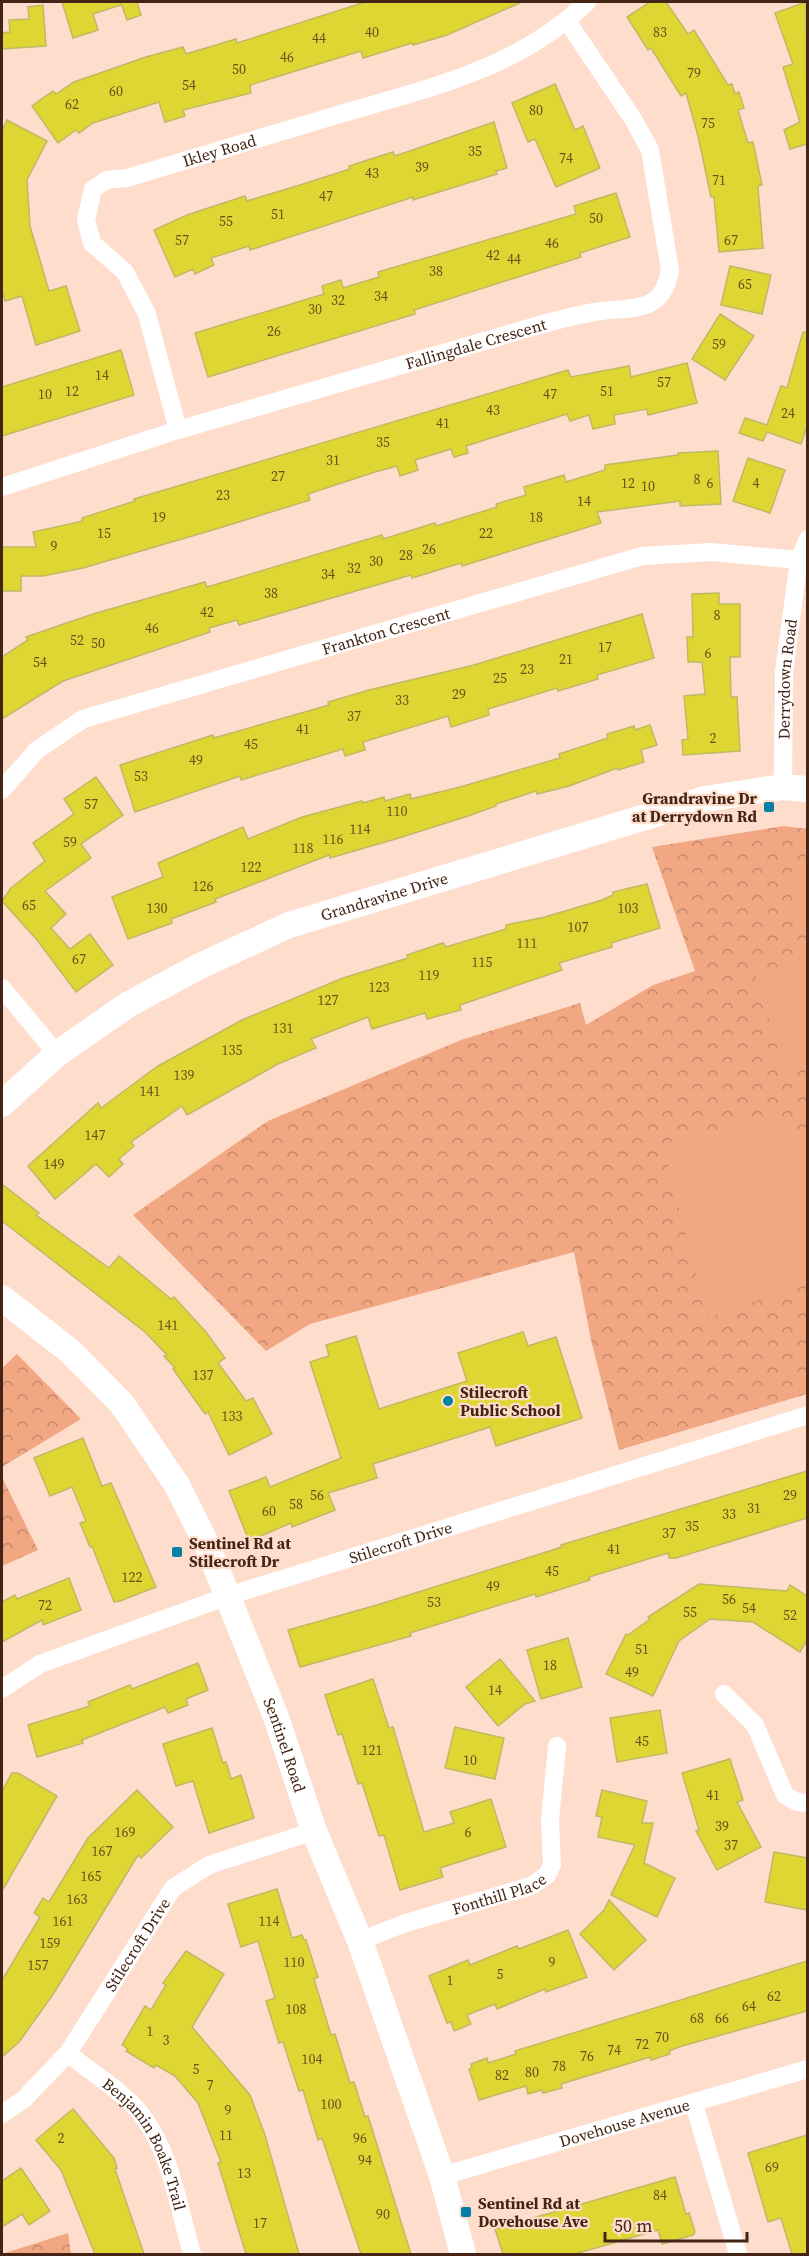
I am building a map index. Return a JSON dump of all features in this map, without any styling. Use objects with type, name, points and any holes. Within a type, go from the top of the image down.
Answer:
[{"type":"street","name":"Ikley Road","points":[[178,430],[147,314],[125,272],[92,243],[86,220],[93,189],[107,180],[127,178],[441,84],[507,60],[567,21],[587,2]]},
{"type":"street","name":"Fallingdale Crescent","points":[[2,487],[178,430],[550,322],[599,311],[644,307],[658,298],[667,287],[670,270],[650,150],[633,119],[567,21]]},
{"type":"street","name":"Derrydown Road","points":[[795,788],[784,672],[799,560],[807,539]]},
{"type":"street","name":"Frankton Crescent","points":[[2,790],[37,750],[83,719],[642,556],[711,552],[799,560]]},
{"type":"street","name":"Grandravine Drive","points":[[2,1104],[57,1054],[129,1004],[200,966],[289,925],[694,802],[740,792],[795,788]]},
{"type":"street","points":[[2,988],[57,1054]]},
{"type":"street","name":"Sentinel Road","points":[[2,1298],[71,1352],[122,1404],[177,1485],[207,1545],[276,1717],[315,1831],[360,1941],[442,2176],[463,2254]]},
{"type":"street","name":"Stilecroft Drive","points":[[2,1689],[40,1664],[228,1596],[807,1415]]},
{"type":"street","points":[[724,1694],[754,1725],[785,1796],[797,1802],[807,1803]]},
{"type":"street","name":"Fonthill Place","points":[[360,1941],[396,1927],[531,1886],[547,1875],[552,1865],[550,1820],[557,1746]]},
{"type":"street","name":"Stilecroft Drive","points":[[2,2114],[24,2098],[68,2053],[172,1888],[209,1864],[315,1831]]},
{"type":"street","name":"Benjamin Boake Trail","points":[[68,2053],[132,2104],[153,2132],[165,2161],[192,2254]]},
{"type":"street","name":"Dovehouse Avenue","points":[[442,2176],[807,2069]]},
{"type":"street","points":[[694,2104],[738,2254]]},
{"type":"green space","points":[[784,826],[807,829],[807,1394],[619,1450],[591,1340],[574,1252],[310,1324],[266,1351],[133,1215],[268,1121],[461,1040],[580,1003],[586,1025],[653,985],[695,971],[652,847]]},
{"type":"green space","points":[[807,872],[807,926],[802,928],[786,880]]},
{"type":"green space","points":[[807,958],[807,1066],[785,1073],[755,973]]},
{"type":"green space","points":[[768,1117],[807,1134],[807,1284],[707,1318],[663,1144]]},
{"type":"green space","points":[[17,1354],[81,1419],[2,1467],[2,1368]]},
{"type":"green space","points":[[2,1477],[38,1550],[2,1566]]},
{"type":"green space","points":[[68,2233],[71,2254],[2,2254]]},
{"type":"building","points":[[62,2],[137,2],[141,15],[127,20],[121,3],[121,5],[93,14],[98,30],[73,38]]},
{"type":"building","points":[[365,2],[522,2],[447,35],[363,58],[361,51],[250,85],[251,93],[183,110],[185,116],[165,122],[159,102],[93,123],[79,133],[76,130],[58,143],[32,106],[53,91],[56,94],[74,82],[146,57],[183,47],[186,54],[236,39],[237,43]]},
{"type":"building","points":[[650,2],[666,2],[688,34],[694,30],[728,85],[732,84],[735,94],[739,92],[744,108],[738,110],[748,143],[753,142],[762,185],[758,186],[763,248],[719,252],[714,197],[711,197],[686,93],[681,96],[651,48],[648,50],[627,17]]},
{"type":"building","points":[[806,2],[807,144],[790,149],[784,130],[800,122],[783,67],[793,64],[775,13]]},
{"type":"building","points":[[43,5],[46,46],[2,49],[2,33],[10,32],[9,20],[29,19],[28,7]]},
{"type":"building","points":[[555,84],[575,130],[583,126],[600,168],[556,187],[535,139],[528,142],[512,103]]},
{"type":"building","points":[[7,120],[47,141],[27,180],[30,226],[49,291],[66,286],[80,331],[36,345],[22,296],[5,301],[2,290],[2,131]]},
{"type":"building","points":[[494,122],[507,168],[496,171],[497,174],[413,200],[413,197],[250,250],[249,246],[211,258],[214,265],[195,274],[193,269],[175,277],[154,230],[187,215],[245,196],[247,201],[350,169],[349,166],[393,152],[395,156]]},
{"type":"building","points":[[616,193],[630,237],[580,253],[581,257],[414,310],[415,314],[208,377],[195,333],[324,294],[322,286],[341,280],[343,288],[379,277],[378,272],[576,214],[574,206]]},
{"type":"building","points":[[730,266],[771,275],[762,314],[721,305]]},
{"type":"building","points":[[720,314],[754,336],[725,380],[692,359]]},
{"type":"building","points":[[803,332],[807,332],[807,426],[801,444],[767,432],[763,441],[739,433],[745,418],[767,425],[781,386],[787,388]]},
{"type":"building","points":[[121,350],[134,395],[2,436],[2,387]]},
{"type":"building","points":[[687,363],[697,403],[648,415],[647,409],[614,415],[615,424],[593,429],[589,415],[570,421],[567,414],[466,446],[468,453],[454,457],[451,449],[415,460],[418,470],[400,476],[397,466],[375,472],[308,494],[310,500],[216,529],[83,568],[43,576],[21,576],[21,591],[2,591],[2,547],[36,547],[33,532],[83,521],[82,518],[135,501],[134,499],[568,370],[571,377],[629,366],[631,377]]},
{"type":"building","points":[[718,451],[721,504],[680,506],[680,501],[597,512],[601,523],[462,566],[461,563],[412,578],[411,575],[239,625],[237,620],[209,628],[210,632],[63,681],[2,719],[2,657],[28,640],[26,637],[93,614],[205,582],[207,587],[382,535],[383,539],[435,523],[436,526],[497,507],[496,504],[526,495],[524,487],[564,475],[566,482],[605,470],[605,465],[678,455],[678,453]]},
{"type":"building","points":[[748,458],[785,470],[770,513],[733,501]]},
{"type":"building","points":[[719,593],[719,604],[740,604],[740,657],[730,657],[731,697],[737,697],[740,751],[683,755],[682,740],[688,739],[684,696],[705,694],[702,662],[688,662],[687,637],[693,637],[692,594]]},
{"type":"building","points":[[642,614],[654,658],[597,675],[598,679],[558,691],[557,688],[488,709],[489,715],[451,727],[448,716],[363,742],[365,750],[345,756],[343,749],[241,780],[240,776],[135,812],[120,765],[213,735],[214,738],[329,705],[328,702],[369,690],[474,665]]},
{"type":"building","points":[[650,725],[657,745],[641,750],[644,762],[618,770],[617,768],[569,786],[537,794],[536,791],[399,838],[330,858],[329,855],[215,899],[216,902],[171,919],[172,923],[128,939],[112,897],[163,877],[158,863],[243,827],[248,839],[302,817],[362,801],[363,803],[384,797],[385,801],[410,794],[411,799],[460,787],[560,758],[559,754],[608,738],[607,734],[634,726],[635,730]]},
{"type":"building","points":[[96,777],[123,815],[81,844],[91,858],[45,891],[66,914],[51,928],[70,949],[90,934],[113,965],[76,992],[37,940],[2,901],[11,888],[45,861],[33,843],[74,814],[64,799]]},
{"type":"building","points":[[647,884],[660,928],[611,943],[612,947],[559,963],[562,970],[460,1005],[461,1010],[427,1019],[425,1013],[372,1029],[368,1017],[311,1039],[316,1048],[278,1064],[187,1115],[182,1106],[131,1142],[134,1146],[119,1159],[123,1164],[109,1177],[96,1164],[55,1199],[28,1166],[98,1103],[101,1108],[158,1066],[242,1020],[343,978],[408,958],[407,955],[443,943],[446,947],[506,929],[506,925],[545,917],[602,900],[613,895],[613,892]]},
{"type":"building","points":[[2,1184],[39,1213],[36,1215],[109,1268],[119,1256],[171,1299],[174,1297],[206,1332],[225,1358],[218,1363],[246,1401],[253,1398],[272,1434],[229,1455],[208,1412],[205,1414],[173,1369],[175,1368],[164,1356],[167,1355],[145,1332],[2,1221]]},
{"type":"building","points":[[523,1332],[528,1346],[556,1337],[582,1418],[496,1446],[490,1427],[373,1464],[377,1478],[328,1493],[335,1510],[292,1527],[291,1523],[249,1541],[229,1491],[266,1477],[270,1487],[341,1458],[310,1362],[329,1356],[326,1345],[356,1336],[379,1409],[467,1381],[458,1353]]},
{"type":"building","points":[[83,1438],[102,1486],[111,1483],[156,1587],[120,1601],[114,1602],[92,1546],[90,1547],[80,1523],[86,1521],[72,1487],[50,1496],[34,1458]]},
{"type":"building","points":[[807,1471],[807,1518],[676,1558],[669,1558],[668,1553],[589,1577],[590,1580],[536,1597],[535,1594],[410,1633],[411,1636],[300,1667],[288,1630],[377,1605],[562,1547],[561,1545]]},
{"type":"building","points":[[69,1578],[81,1610],[43,1625],[42,1620],[2,1642],[2,1602],[15,1595],[17,1599]]},
{"type":"building","points":[[699,1584],[787,1591],[790,1585],[807,1596],[807,1640],[800,1652],[753,1622],[710,1619],[679,1641],[653,1696],[606,1674],[626,1634],[628,1635],[650,1619],[648,1617]]},
{"type":"building","points":[[568,1638],[582,1687],[541,1699],[527,1650]]},
{"type":"building","points":[[500,1659],[535,1701],[525,1704],[498,1726],[466,1687]]},
{"type":"building","points":[[198,1663],[208,1690],[186,1699],[188,1705],[168,1713],[165,1707],[82,1740],[83,1743],[37,1757],[28,1725],[90,1706],[88,1702],[130,1685],[132,1689]]},
{"type":"building","points":[[373,1679],[389,1728],[393,1727],[424,1832],[454,1823],[450,1812],[491,1799],[506,1847],[440,1868],[443,1877],[400,1890],[384,1835],[379,1836],[362,1783],[358,1784],[342,1734],[338,1735],[325,1695]]},
{"type":"building","points":[[660,1710],[667,1753],[617,1762],[610,1718]]},
{"type":"building","points":[[455,1727],[504,1738],[495,1779],[445,1768]]},
{"type":"building","points":[[212,1728],[223,1763],[226,1762],[231,1779],[241,1775],[254,1818],[209,1833],[193,1781],[176,1786],[163,1744]]},
{"type":"building","points":[[730,1759],[743,1800],[737,1802],[761,1847],[717,1870],[696,1831],[699,1830],[682,1773]]},
{"type":"building","points":[[12,1773],[18,1773],[57,1796],[2,1891],[2,1791]]},
{"type":"building","points":[[137,1790],[173,1827],[141,1858],[138,1855],[54,1993],[19,2042],[2,2057],[2,1980],[40,1917],[34,1913],[43,1898],[49,1902],[88,1838]]},
{"type":"building","points":[[602,1790],[647,1801],[642,1823],[653,1823],[644,1863],[675,1878],[657,1917],[611,1895],[635,1845],[598,1837],[602,1817],[596,1816]]},
{"type":"building","points":[[774,1852],[807,1858],[807,1910],[765,1902]]},
{"type":"building","points":[[277,1889],[292,1938],[302,1935],[306,1940],[318,1977],[314,1979],[331,2035],[335,2034],[350,2083],[354,2082],[365,2117],[368,2116],[411,2254],[361,2254],[322,2138],[318,2140],[303,2090],[299,2091],[283,2042],[279,2043],[266,2001],[275,1998],[258,1941],[241,1947],[228,1904]]},
{"type":"building","points":[[609,1900],[646,1940],[614,1970],[580,1934],[604,1910]]},
{"type":"building","points":[[568,1930],[587,1977],[546,1992],[545,1989],[497,2009],[495,2004],[467,2015],[471,2024],[454,2031],[451,2022],[447,2023],[429,1976],[468,1960],[470,1965],[517,1946],[519,1949]]},
{"type":"building","points":[[186,1951],[224,1974],[192,2027],[250,2095],[265,2135],[299,2254],[246,2254],[218,2163],[221,2162],[198,2103],[175,2076],[156,2065],[154,2068],[126,2051],[128,2049],[122,2045],[145,2006],[151,2010],[166,1985],[163,1983]]},
{"type":"building","points":[[807,1961],[807,2011],[682,2046],[669,2051],[670,2054],[651,2060],[650,2057],[561,2084],[562,2088],[528,2094],[526,2086],[479,2100],[469,2069],[472,2068],[471,2064],[487,2058],[488,2063],[516,2054],[515,2051]]},
{"type":"building","points":[[73,2109],[114,2158],[117,2168],[115,2169],[144,2254],[95,2254],[61,2170],[36,2140]]},
{"type":"building","points":[[807,2135],[807,2254],[792,2254],[781,2218],[768,2222],[748,2153]]},
{"type":"building","points":[[21,2168],[50,2211],[29,2225],[22,2214],[2,2227],[2,2181]]},
{"type":"building","points":[[675,2177],[686,2214],[689,2213],[695,2232],[693,2235],[662,2244],[658,2230],[575,2254],[503,2254],[495,2229]]},
{"type":"place","name":"Grandravine Dr at Derrydown Rd","points":[[769,807]]},
{"type":"place","name":"Stilecroft Public School","points":[[448,1401]]},
{"type":"place","name":"Sentinel Rd at Stilecroft Dr","points":[[177,1552]]},
{"type":"place","name":"Sentinel Rd at Dovehouse Ave","points":[[466,2212]]}]
